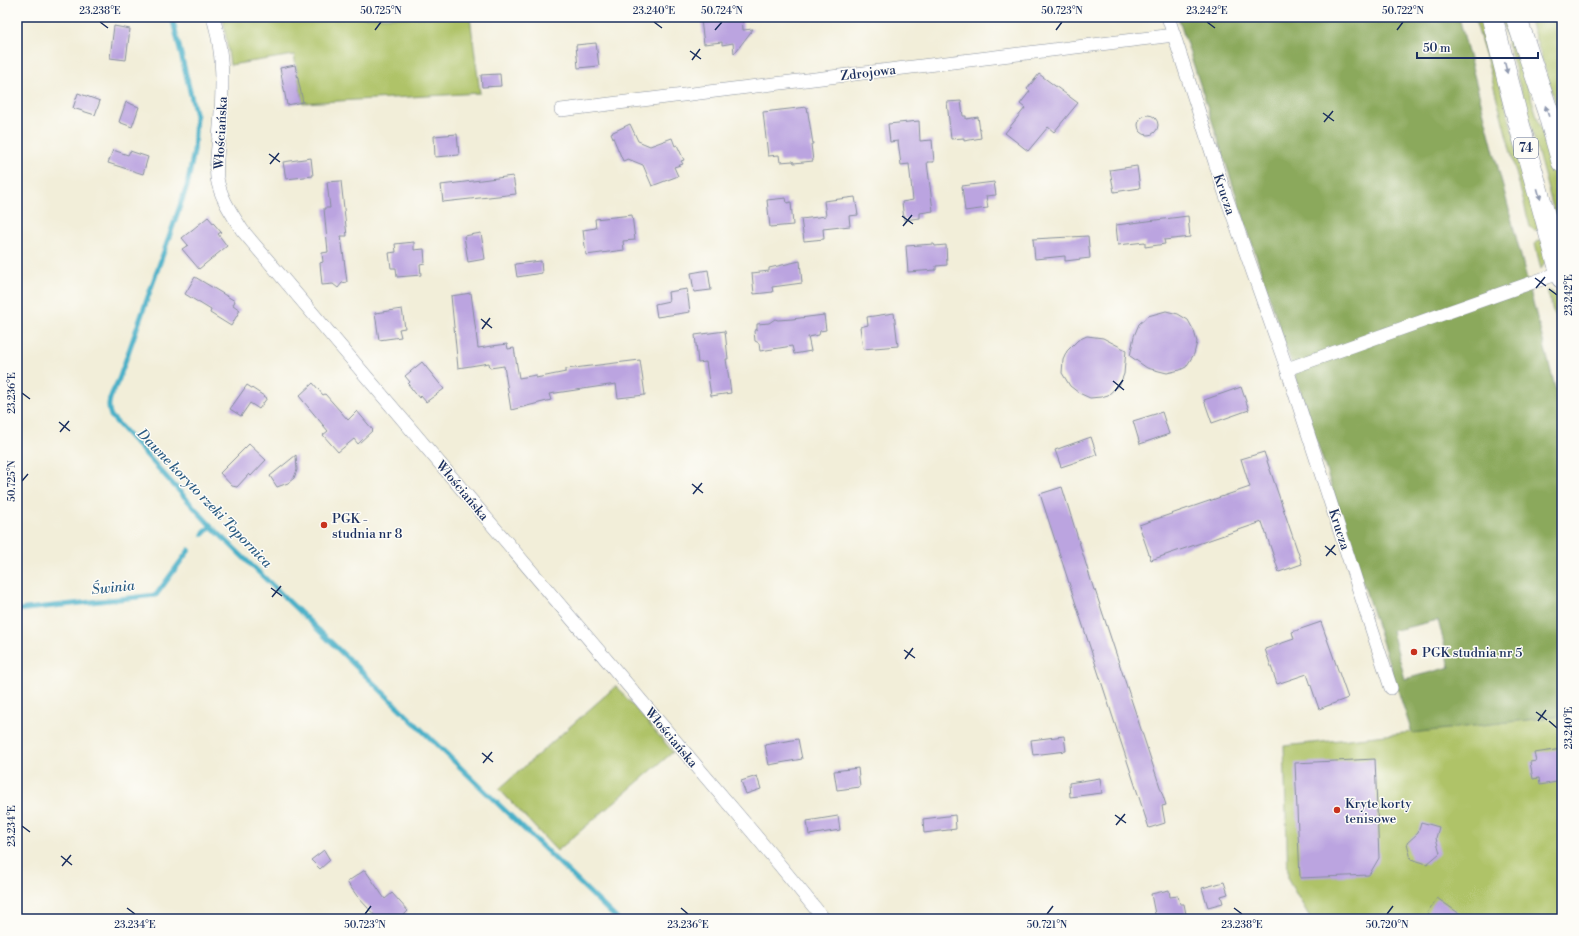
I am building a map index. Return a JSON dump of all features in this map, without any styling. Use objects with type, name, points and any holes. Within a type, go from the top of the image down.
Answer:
[{"type":"main road","name":"74","points":[[1492,17],[1518,120],[1562,274]]},
{"type":"main road","name":"74","points":[[1516,17],[1548,112],[1562,162]]},
{"type":"street","name":"Włościańska","points":[[213,17],[221,50],[222,84],[217,155],[217,178],[224,200],[242,230],[755,835],[824,919]]},
{"type":"street","name":"Krucza","points":[[1168,17],[1222,186],[1287,369],[1391,688]]},
{"type":"street","name":"Zdrojowa","points":[[561,110],[1174,35]]},
{"type":"street","points":[[1287,369],[1562,274]]},
{"type":"green space","points":[[223,17],[470,17],[480,93],[303,103],[294,55],[230,65]]},
{"type":"green space","points":[[1178,17],[1459,17],[1562,414],[1562,716],[1412,733]],"holes":[[[1438,620],[1450,667],[1405,679],[1392,631]]]},
{"type":"green space","points":[[1474,17],[1481,17],[1540,229],[1534,230],[1530,227],[1487,60]]},
{"type":"green space","points":[[1501,17],[1506,17],[1562,196],[1562,221],[1557,223]]},
{"type":"green space","points":[[1529,17],[1562,17],[1562,124]]},
{"type":"green space","points":[[1543,240],[1547,258],[1541,269],[1535,244],[1536,242]]},
{"type":"green space","points":[[1547,290],[1558,298],[1561,305],[1563,321],[1562,344]]},
{"type":"green space","points":[[616,686],[673,752],[557,851],[499,789]]},
{"type":"green space","points":[[1562,716],[1562,919],[1311,919],[1288,880],[1284,746]]},
{"type":"building","points":[[725,17],[742,17],[743,30],[753,29],[734,54],[733,43],[722,45],[722,42],[704,44],[701,20]]},
{"type":"building","points":[[114,26],[130,29],[126,60],[110,58]]},
{"type":"building","points":[[596,43],[599,66],[578,68],[576,45]]},
{"type":"building","points":[[295,65],[303,102],[287,105],[280,68]]},
{"type":"building","points":[[500,74],[501,86],[482,87],[481,75]]},
{"type":"building","points":[[1039,74],[1078,103],[1054,132],[1048,127],[1028,151],[1005,133],[1025,108],[1020,104],[1030,91],[1027,89]]},
{"type":"building","points":[[78,93],[100,101],[95,115],[73,108]]},
{"type":"building","points":[[961,101],[963,116],[966,116],[966,119],[978,117],[981,138],[964,141],[964,138],[951,139],[947,102]]},
{"type":"building","points":[[126,102],[139,107],[132,127],[119,122]]},
{"type":"building","points":[[807,107],[813,144],[811,144],[813,161],[794,163],[793,161],[780,162],[779,155],[768,156],[763,112]]},
{"type":"building","points":[[1148,115],[1155,118],[1158,125],[1155,132],[1148,135],[1141,132],[1138,125],[1141,118]]},
{"type":"building","points":[[919,121],[920,141],[932,140],[934,162],[927,162],[933,211],[920,213],[920,218],[904,220],[902,202],[913,200],[909,164],[901,165],[898,141],[890,142],[888,124]]},
{"type":"building","points":[[630,124],[638,141],[650,146],[672,138],[684,160],[681,161],[683,164],[674,167],[678,176],[652,186],[643,165],[628,159],[623,161],[611,133]]},
{"type":"building","points":[[457,134],[459,155],[435,157],[434,136]]},
{"type":"building","points":[[113,150],[128,155],[130,151],[148,157],[143,174],[108,163]]},
{"type":"building","points":[[311,158],[313,176],[286,179],[283,162]]},
{"type":"building","points":[[1137,166],[1140,188],[1114,192],[1110,170]]},
{"type":"building","points":[[513,176],[516,194],[443,202],[441,185]]},
{"type":"building","points":[[341,181],[347,236],[341,236],[347,282],[342,283],[338,288],[333,284],[322,285],[320,263],[323,262],[322,253],[328,252],[324,208],[330,208],[327,182]]},
{"type":"building","points":[[994,182],[996,195],[986,196],[988,208],[965,211],[962,186]]},
{"type":"building","points":[[855,197],[858,215],[849,216],[850,226],[823,229],[824,239],[804,241],[801,219],[826,216],[824,201]]},
{"type":"building","points":[[786,198],[787,203],[791,202],[793,225],[770,227],[767,200]]},
{"type":"building","points":[[632,215],[635,240],[623,241],[624,250],[586,255],[583,230],[596,228],[595,219]]},
{"type":"building","points":[[1188,216],[1190,237],[1164,240],[1165,244],[1145,247],[1145,242],[1118,245],[1116,225]]},
{"type":"building","points":[[208,217],[221,232],[218,234],[227,246],[199,269],[182,249],[188,245],[182,238]]},
{"type":"building","points":[[481,233],[485,259],[468,262],[464,236]]},
{"type":"building","points":[[1088,236],[1090,258],[1065,261],[1065,256],[1035,259],[1033,239]]},
{"type":"building","points":[[414,242],[414,250],[424,249],[425,263],[420,264],[421,275],[397,277],[396,268],[391,268],[389,253],[396,252],[395,244]]},
{"type":"building","points":[[934,244],[935,246],[946,245],[947,265],[936,266],[936,270],[908,272],[906,246]]},
{"type":"building","points":[[541,261],[542,273],[517,277],[515,264]]},
{"type":"building","points":[[800,261],[802,283],[772,287],[773,292],[754,294],[752,273],[769,271],[769,268]]},
{"type":"building","points":[[708,270],[711,290],[694,292],[691,273]]},
{"type":"building","points":[[195,277],[235,301],[233,305],[240,310],[231,326],[210,313],[211,310],[185,294]]},
{"type":"building","points":[[687,289],[690,312],[657,317],[655,304],[669,301],[668,292]]},
{"type":"building","points":[[471,293],[478,348],[507,344],[508,349],[514,348],[519,378],[536,375],[536,378],[566,372],[566,369],[640,360],[645,395],[618,398],[616,384],[549,394],[551,400],[511,410],[504,366],[490,368],[489,363],[458,368],[451,296]]},
{"type":"building","points":[[402,309],[405,328],[399,329],[401,337],[379,340],[375,313]]},
{"type":"building","points":[[1166,311],[1178,314],[1188,320],[1194,331],[1197,342],[1194,354],[1186,367],[1167,373],[1147,368],[1130,356],[1134,336],[1139,324],[1148,316]]},
{"type":"building","points":[[894,313],[898,346],[863,349],[860,327],[868,325],[867,317]]},
{"type":"building","points":[[824,315],[826,330],[820,331],[819,335],[808,337],[811,351],[794,354],[792,346],[760,351],[759,343],[755,341],[754,331],[757,329],[757,324],[769,323],[775,319],[792,319]]},
{"type":"building","points":[[725,331],[728,359],[726,359],[731,393],[711,396],[706,362],[698,363],[695,335]]},
{"type":"building","points":[[1087,336],[1103,338],[1126,350],[1124,374],[1120,384],[1108,395],[1090,398],[1079,393],[1070,386],[1062,373],[1063,360],[1067,351],[1078,340]]},
{"type":"building","points":[[422,362],[444,389],[426,402],[421,396],[419,398],[408,384],[410,382],[405,376]]},
{"type":"building","points":[[313,383],[348,420],[357,411],[373,430],[358,444],[354,439],[338,452],[323,435],[328,431],[299,396]]},
{"type":"building","points":[[247,385],[267,398],[259,409],[250,403],[241,416],[230,409]]},
{"type":"building","points":[[1241,387],[1249,410],[1212,423],[1204,400]]},
{"type":"building","points":[[1162,412],[1169,434],[1140,444],[1133,421]]},
{"type":"building","points":[[1091,437],[1097,455],[1061,467],[1055,450]]},
{"type":"building","points":[[249,444],[266,460],[251,476],[249,474],[237,487],[232,486],[220,473]]},
{"type":"building","points":[[1264,452],[1302,564],[1279,572],[1262,522],[1151,560],[1139,525],[1250,487],[1241,459]]},
{"type":"building","points":[[296,455],[297,470],[294,478],[288,483],[277,487],[270,476]]},
{"type":"building","points":[[1062,487],[1094,590],[1166,805],[1162,806],[1165,823],[1149,828],[1040,494]]},
{"type":"building","points":[[1321,622],[1348,698],[1319,709],[1307,674],[1277,684],[1265,649],[1294,639],[1292,632]]},
{"type":"building","points":[[1064,736],[1066,751],[1033,755],[1031,740]]},
{"type":"building","points":[[798,739],[802,759],[769,765],[765,745]]},
{"type":"building","points":[[1562,749],[1562,781],[1540,785],[1539,778],[1533,779],[1530,762],[1536,761],[1534,753]]},
{"type":"building","name":"Kryte korty tenisowe","points":[[1375,759],[1379,858],[1369,875],[1300,878],[1295,763]]},
{"type":"building","points":[[858,768],[860,787],[837,790],[834,771]]},
{"type":"building","points":[[757,776],[761,789],[746,794],[741,781]]},
{"type":"building","points":[[1100,778],[1102,793],[1070,797],[1069,783]]},
{"type":"building","points":[[955,815],[956,829],[924,833],[923,819]]},
{"type":"building","points":[[838,816],[840,830],[809,835],[807,821]]},
{"type":"building","points":[[1421,822],[1439,827],[1436,838],[1440,853],[1427,864],[1411,859],[1407,843],[1418,833]]},
{"type":"building","points":[[324,850],[330,860],[320,869],[311,860]]},
{"type":"building","points":[[365,870],[385,899],[392,893],[408,911],[400,919],[378,919],[357,896],[347,882]]},
{"type":"building","points":[[1224,882],[1228,894],[1221,896],[1223,903],[1208,907],[1202,888]]},
{"type":"building","points":[[1169,890],[1170,897],[1178,896],[1180,904],[1184,904],[1187,919],[1156,919],[1151,894]]},
{"type":"building","points":[[1437,898],[1467,919],[1435,919],[1427,913]]},
{"type":"waterway","name":"Dawne koryto rzeki Topornica","points":[[172,17],[196,116],[194,151],[187,186],[119,379],[110,397],[109,411],[111,416],[211,526],[617,919]]},
{"type":"waterway","name":"Świnia","points":[[203,534],[211,526]]},
{"type":"waterway","name":"Świnia","points":[[17,610],[156,595],[189,550]]},
{"type":"place","name":"PGK - studnia nr 8","points":[[324,525]]},
{"type":"place","name":"PGK studnia nr 5","points":[[1414,652]]},
{"type":"place","name":"Kryte korty tenisowe","points":[[1337,810]]}]
